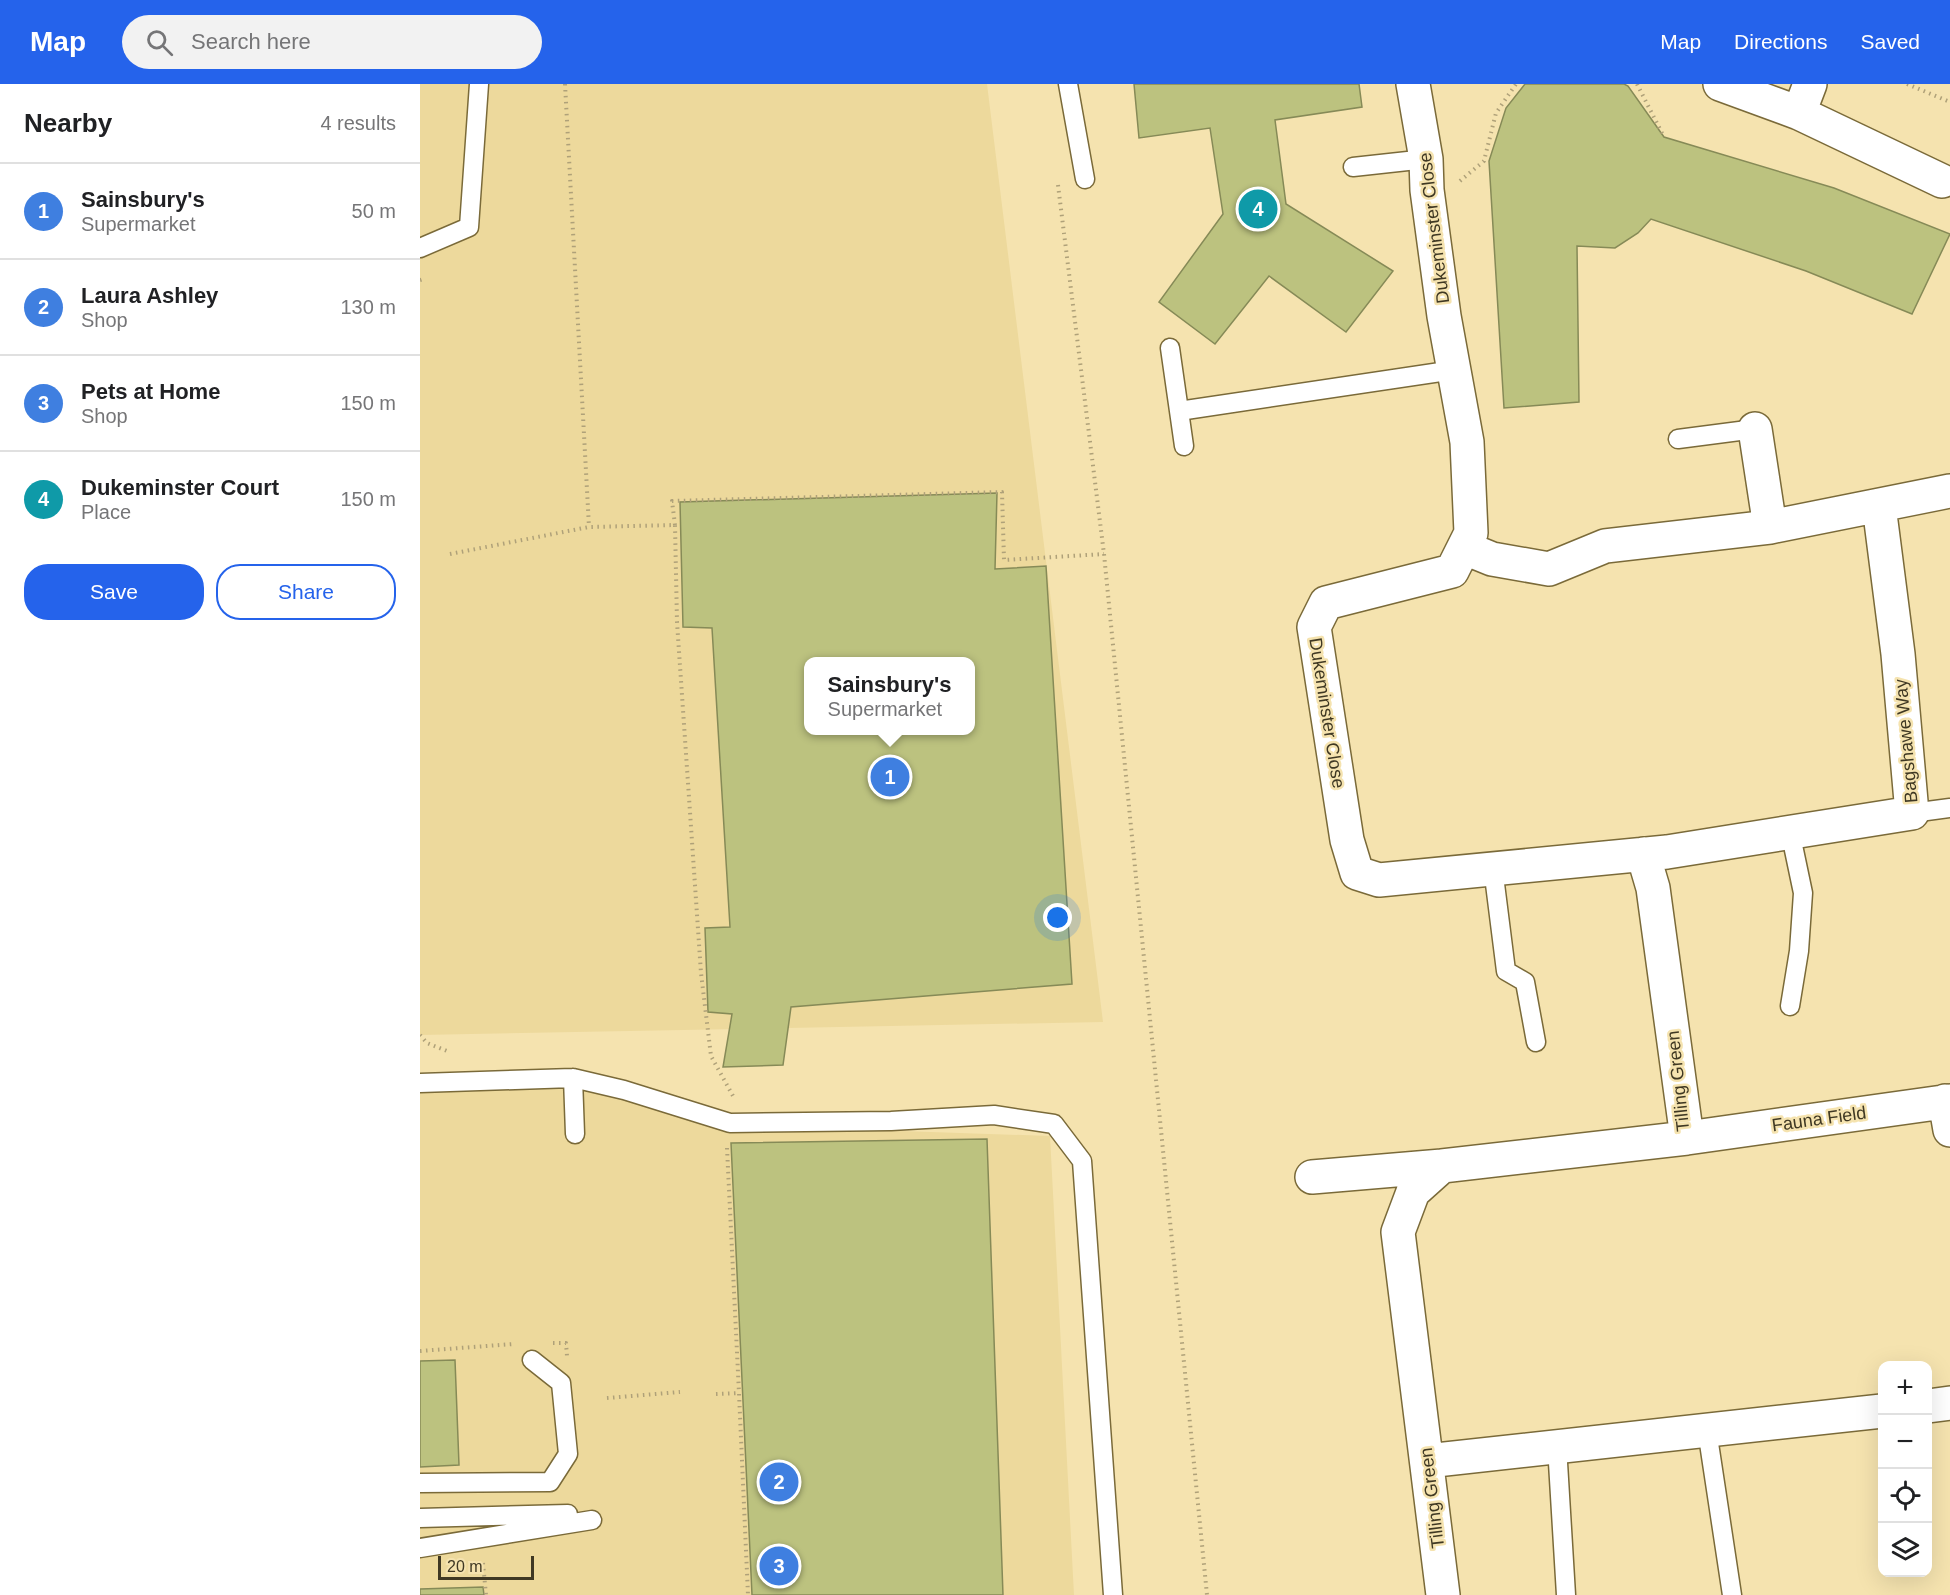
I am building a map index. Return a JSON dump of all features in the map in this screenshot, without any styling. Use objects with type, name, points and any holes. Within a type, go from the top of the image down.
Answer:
[{"type":"street","name":"Dukeminster Close","points":[[1413,84],[1426,159],[1427,190],[1454,370],[1467,442],[1471,533],[1452,571],[1326,603],[1314,627],[1347,840],[1357,873],[1379,880],[1643,854]]},
{"type":"street","points":[[1720,84],[1804,99],[1942,182]]},
{"type":"street","points":[[1755,429],[1770,527]]},
{"type":"street","points":[[1465,548],[1492,559],[1549,569],[1605,546],[1770,527],[1950,491]]},
{"type":"street","name":"Bagshawe Way","points":[[1643,854],[1912,813],[1898,654],[1879,506]]},
{"type":"street","name":"Tilling Green","points":[[1312,1177],[1442,1166],[1687,1138],[1653,888],[1643,854]]},
{"type":"street","name":"Fauna Field","points":[[1687,1138],[1948,1111]]},
{"type":"street","name":"Tilling Green","points":[[1442,1166],[1413,1192],[1398,1232],[1443,1595]]},
{"type":"street","points":[[1932,1405],[1950,1403]]},
{"type":"street","points":[[1427,1461],[1878,1411]]},
{"type":"lane","points":[[420,248],[469,227],[479,84]]},
{"type":"lane","points":[[1068,84],[1085,179]]},
{"type":"lane","points":[[1353,167],[1426,159]]},
{"type":"lane","points":[[1170,348],[1184,446]]},
{"type":"lane","points":[[1179,411],[1454,370]]},
{"type":"lane","points":[[1678,439],[1755,429]]},
{"type":"lane","points":[[1912,813],[1950,808]]},
{"type":"lane","points":[[1790,831],[1803,893],[1799,951],[1790,1006]]},
{"type":"lane","points":[[1493,868],[1506,971],[1525,982],[1536,1042]]},
{"type":"lane","points":[[573,1078],[575,1134]]},
{"type":"lane","points":[[420,1083],[573,1078],[624,1090],[730,1123],[891,1121],[994,1115],[1054,1124],[1082,1161],[1113,1595]]},
{"type":"lane","points":[[420,1483],[550,1482],[568,1454],[561,1383],[532,1360]]},
{"type":"lane","points":[[1707,1430],[1732,1595]]},
{"type":"lane","points":[[1557,1446],[1566,1595]]},
{"type":"lane","points":[[420,1518],[592,1517],[420,1548]]},
{"type":"path","points":[[565,84],[589,526]]},
{"type":"path","points":[[1458,183],[1484,161],[1497,112],[1516,84]]},
{"type":"path","points":[[1637,84],[1664,137]]},
{"type":"path","points":[[1907,84],[1950,102]]},
{"type":"path","points":[[1057,178],[1104,554],[1207,1595]]},
{"type":"path","points":[[734,1099],[711,1056],[701,973],[677,622],[675,525],[672,501],[1002,492],[1004,560],[1104,554]]},
{"type":"path","points":[[450,554],[589,526],[675,525]]},
{"type":"path","points":[[420,1035],[427,1043],[447,1051]]},
{"type":"path","points":[[727,1142],[748,1595]]},
{"type":"path","points":[[420,1351],[518,1344]]},
{"type":"path","points":[[608,1398],[680,1392]]},
{"type":"path","points":[[716,1394],[739,1393]]},
{"type":"shaded area","points":[[420,84],[987,84],[1103,1022],[420,1035]]},
{"type":"shaded area","points":[[587,1082],[724,1125],[1050,1136],[1074,1595],[420,1595],[420,1088]]},
{"type":"building","points":[[1134,84],[1359,84],[1362,107],[1275,120],[1286,204],[1393,271],[1346,332],[1269,276],[1215,344],[1159,302],[1223,214],[1210,128],[1139,138]]},
{"type":"building","points":[[1525,84],[1624,84],[1628,86],[1664,137],[1834,188],[1950,234],[1912,314],[1806,271],[1651,219],[1638,233],[1615,248],[1577,246],[1579,402],[1504,408],[1489,161],[1506,108]]},
{"type":"building","points":[[997,493],[995,569],[1046,566],[1072,984],[791,1007],[783,1065],[723,1067],[732,1014],[708,1012],[705,928],[730,927],[712,628],[683,627],[680,502]]},
{"type":"building","points":[[987,1139],[1003,1595],[752,1595],[731,1143]]},
{"type":"building","points":[[455,1360],[459,1465],[420,1467],[420,1361]]},
{"type":"building","points":[[483,1587],[484,1595],[420,1595],[420,1589]]},
{"type":"place","name":"Dukeminster Court","points":[[1258,209]]},
{"type":"place","name":"Sainsbury's","points":[[890,777]]},
{"type":"place","name":"Laura Ashley","points":[[779,1482]]},
{"type":"place","name":"Pets at Home","points":[[779,1566]]}]
